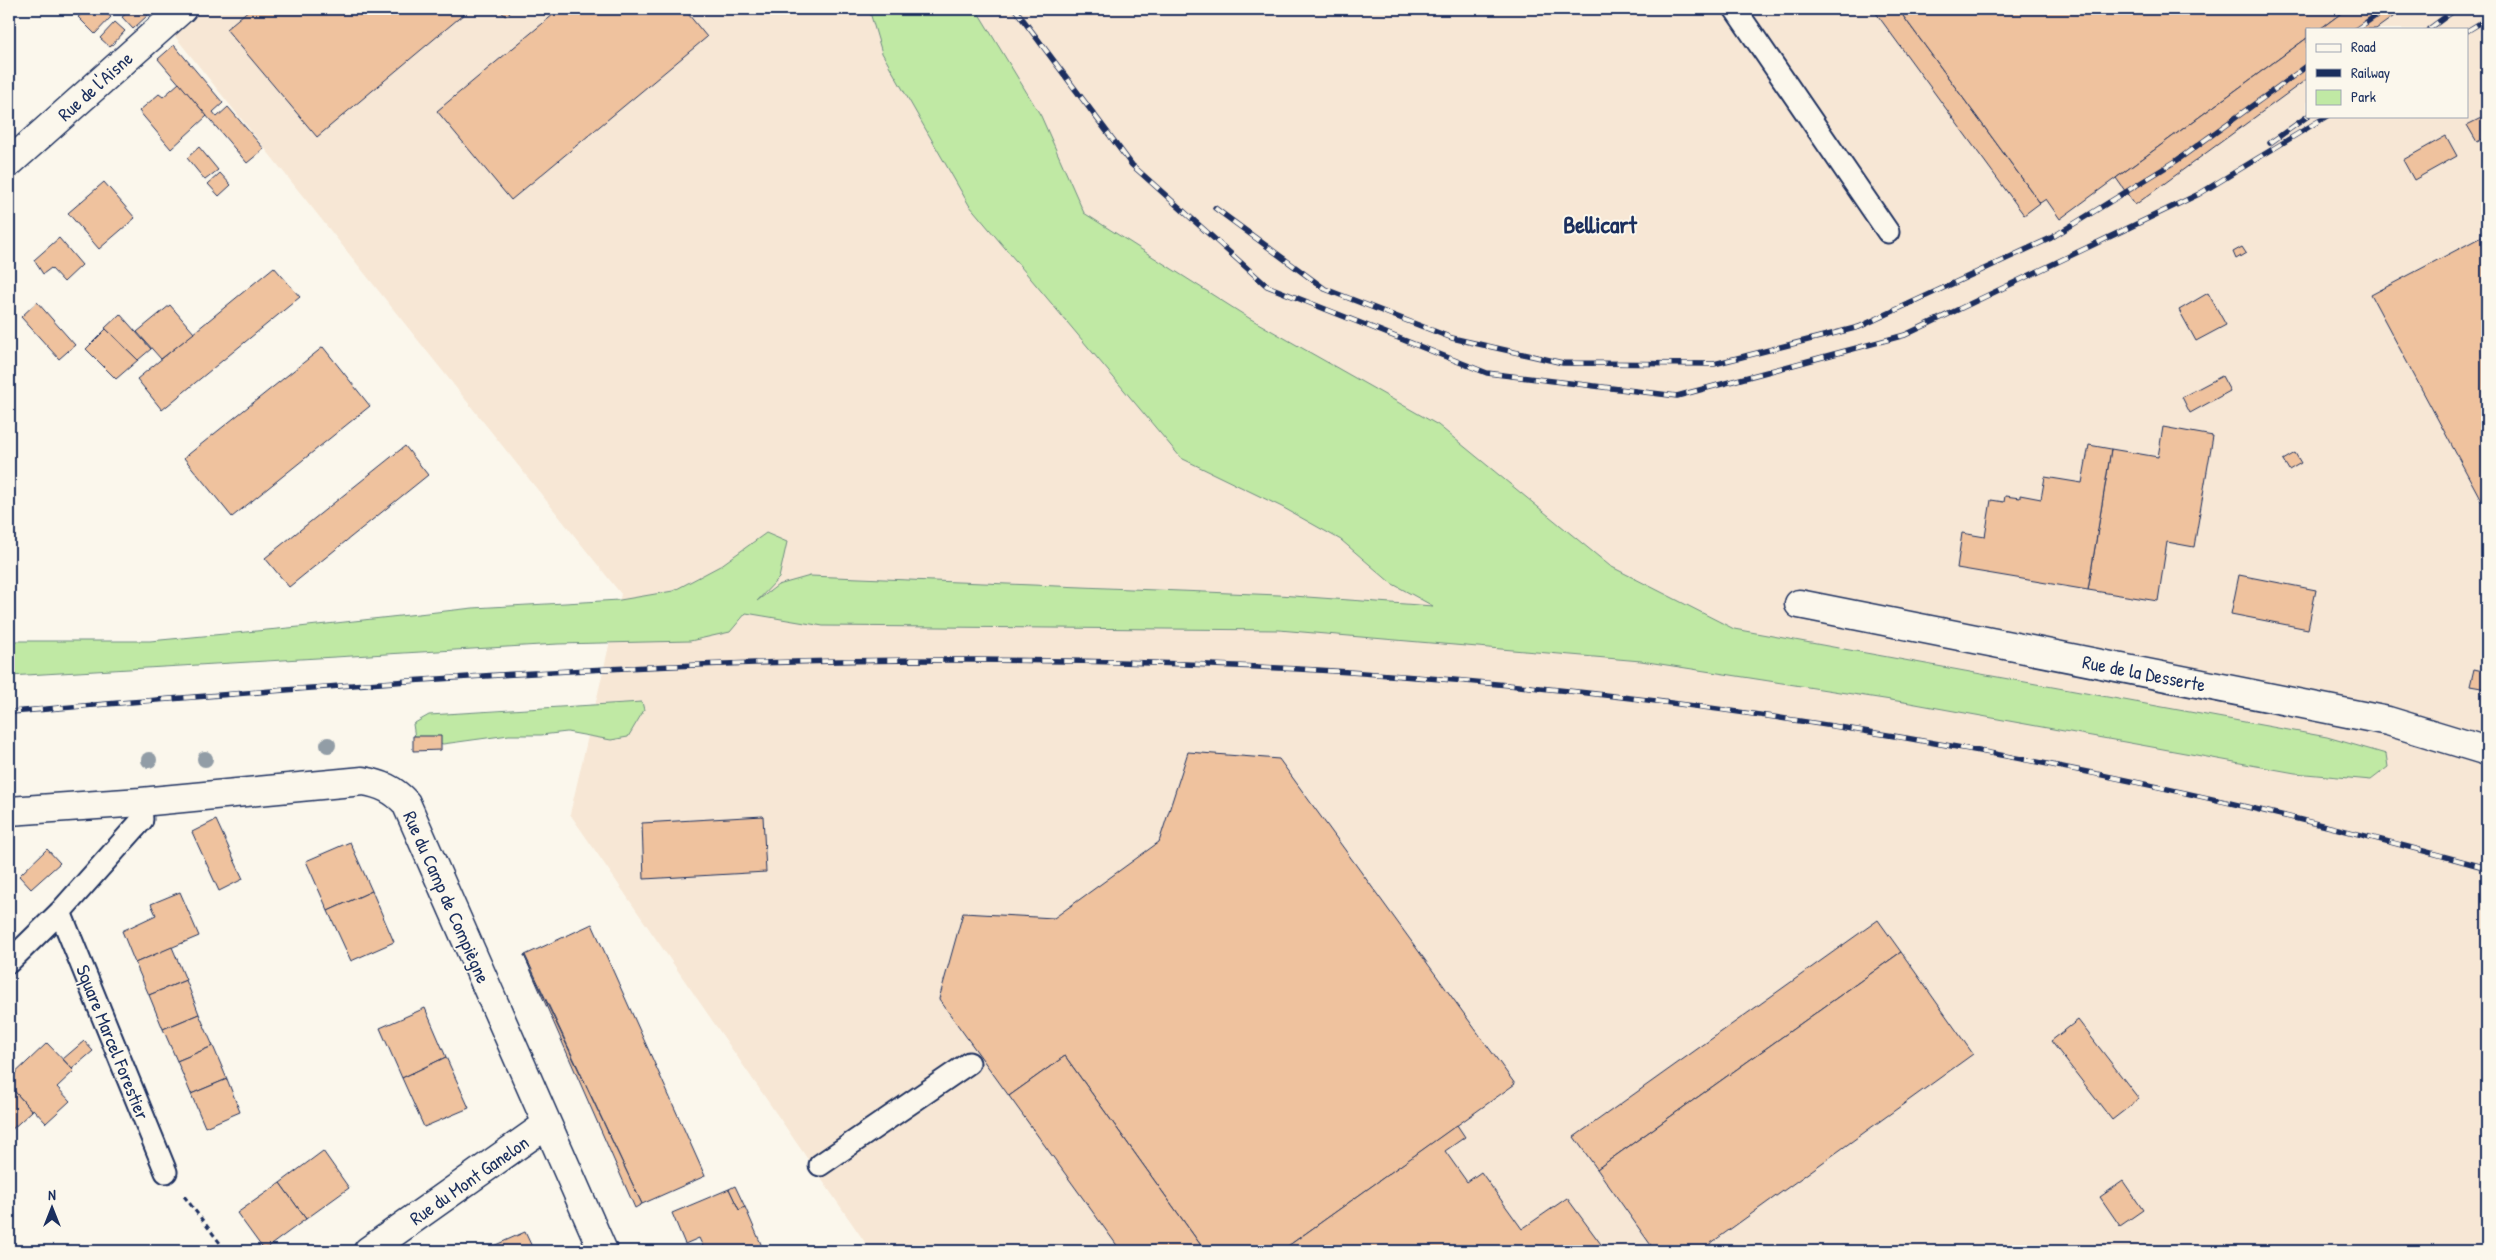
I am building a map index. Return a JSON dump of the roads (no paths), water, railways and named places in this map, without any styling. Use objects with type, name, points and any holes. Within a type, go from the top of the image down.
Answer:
[{"type":"street","name":"Rue de l'Aisne","points":[[9,163],[182,9]]},
{"type":"street","name":"Rue de la Desserte","points":[[1798,604],[2388,721],[2487,751]]},
{"type":"street","name":"Rue du Camp de Compiègne","points":[[9,811],[141,802],[362,781],[376,783],[394,790],[406,803],[603,1251]]},
{"type":"street","name":"Rue du Mont Ganelon","points":[[368,1251],[546,1125]]},
{"type":"lane","points":[[1735,9],[1888,232]]},
{"type":"lane","points":[[9,962],[60,912],[142,820],[141,802]]},
{"type":"lane","name":"Square Marcel Forestier","points":[[60,912],[166,1172]]},
{"type":"lane","points":[[820,1165],[969,1063]]},
{"type":"railway","points":[[1015,9],[1132,165],[1267,286],[1487,373],[1677,396],[1905,335],[2199,194],[2324,118]]},
{"type":"railway","points":[[2358,28],[2385,9]]},
{"type":"railway","points":[[2430,28],[2456,9]]},
{"type":"railway","points":[[2468,30],[2487,19]]},
{"type":"railway","points":[[1215,208],[1325,289],[1452,338],[1563,363],[1714,364],[1859,327],[2051,238],[2176,161],[2306,67]]},
{"type":"railway","points":[[2270,143],[2306,117]]},
{"type":"railway","points":[[9,712],[370,684],[611,669],[732,664],[1024,660],[1276,668],[1376,674],[1517,686],[1657,701],[1797,720],[1936,743],[2213,799],[2487,868]]},
{"type":"district","name":"Bellicart","points":[[1600,224]]}]
